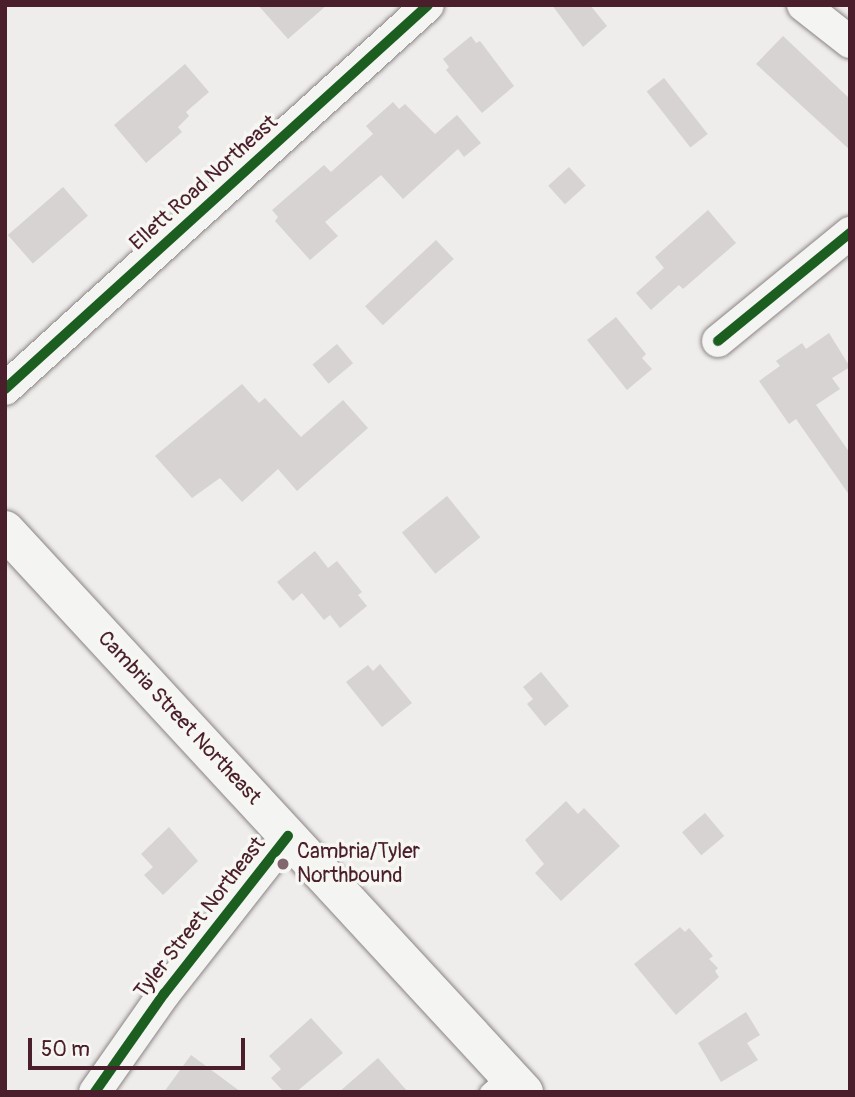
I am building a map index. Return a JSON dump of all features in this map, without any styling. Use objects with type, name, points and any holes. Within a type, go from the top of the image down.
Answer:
[{"type":"main road","name":"Cambria Street Northeast","points":[[5,530],[288,836],[507,1086]]},
{"type":"street","name":"Ellett Road Northeast","points":[[5,389],[428,5]]},
{"type":"street","points":[[803,5],[850,43]]},
{"type":"street","points":[[718,341],[850,233]]},
{"type":"street","name":"Tyler Street Northeast","points":[[95,1092],[164,994],[288,836]]},
{"type":"building","points":[[258,5],[327,5],[288,39]]},
{"type":"building","points":[[552,5],[590,5],[607,26],[583,47]]},
{"type":"building","points":[[471,36],[476,43],[480,41],[514,86],[482,113],[446,70],[449,67],[443,59]]},
{"type":"building","points":[[783,36],[850,99],[850,150],[756,64]]},
{"type":"building","points":[[185,64],[209,92],[186,112],[189,116],[178,127],[182,132],[146,163],[114,125]]},
{"type":"building","points":[[664,78],[708,134],[690,147],[647,92]]},
{"type":"building","points":[[393,102],[399,109],[405,104],[435,134],[457,115],[481,143],[464,157],[458,149],[403,199],[381,175],[325,222],[338,236],[310,260],[275,221],[278,217],[272,210],[324,165],[331,172],[373,134],[366,126]]},
{"type":"building","points":[[569,167],[586,186],[565,204],[548,186]]},
{"type":"building","points":[[63,187],[88,216],[33,264],[8,235]]},
{"type":"building","points":[[708,210],[736,243],[683,289],[679,285],[651,310],[636,293],[664,268],[655,257]]},
{"type":"building","points":[[436,240],[454,259],[383,325],[365,306]]},
{"type":"building","points":[[616,317],[646,354],[642,358],[652,369],[627,390],[587,340]]},
{"type":"building","points":[[829,333],[850,367],[832,378],[840,389],[816,405],[850,453],[850,496],[796,419],[789,424],[759,381],[780,366],[776,361],[802,343],[806,349]]},
{"type":"building","points":[[337,344],[353,363],[329,384],[312,365]]},
{"type":"building","points":[[242,384],[259,403],[265,398],[301,437],[343,400],[368,428],[297,491],[278,469],[242,502],[220,478],[192,498],[155,456]]},
{"type":"building","points":[[447,496],[480,537],[435,574],[402,533]]},
{"type":"building","points":[[315,551],[328,568],[337,561],[362,592],[358,595],[367,606],[340,628],[330,615],[324,620],[302,593],[293,601],[277,582]]},
{"type":"building","points":[[380,664],[412,703],[382,727],[346,682],[368,665],[373,671]]},
{"type":"building","points":[[541,672],[569,706],[545,726],[527,704],[533,699],[523,687]]},
{"type":"building","points":[[566,801],[578,814],[584,808],[620,846],[561,901],[535,873],[544,864],[525,840]]},
{"type":"building","points":[[705,813],[724,836],[701,855],[682,832]]},
{"type":"building","points":[[169,827],[198,861],[163,895],[144,875],[153,867],[141,854]]},
{"type":"building","points":[[680,927],[685,932],[689,928],[713,956],[709,959],[718,968],[715,971],[719,977],[676,1015],[634,964]]},
{"type":"building","points":[[746,1012],[760,1035],[747,1043],[758,1060],[721,1082],[698,1043]]},
{"type":"building","points":[[311,1018],[343,1053],[296,1092],[284,1092],[271,1078],[281,1069],[269,1056]]},
{"type":"building","points":[[191,1055],[241,1092],[164,1092]]},
{"type":"building","points":[[378,1058],[408,1092],[339,1092]]},
{"type":"cycle path","points":[[5,389],[428,5]]},
{"type":"cycle path","points":[[718,341],[850,233]]},
{"type":"cycle path","points":[[95,1092],[164,994],[288,836]]},
{"type":"place","name":"Cambria/Tyler Northbound","points":[[283,864]]}]
